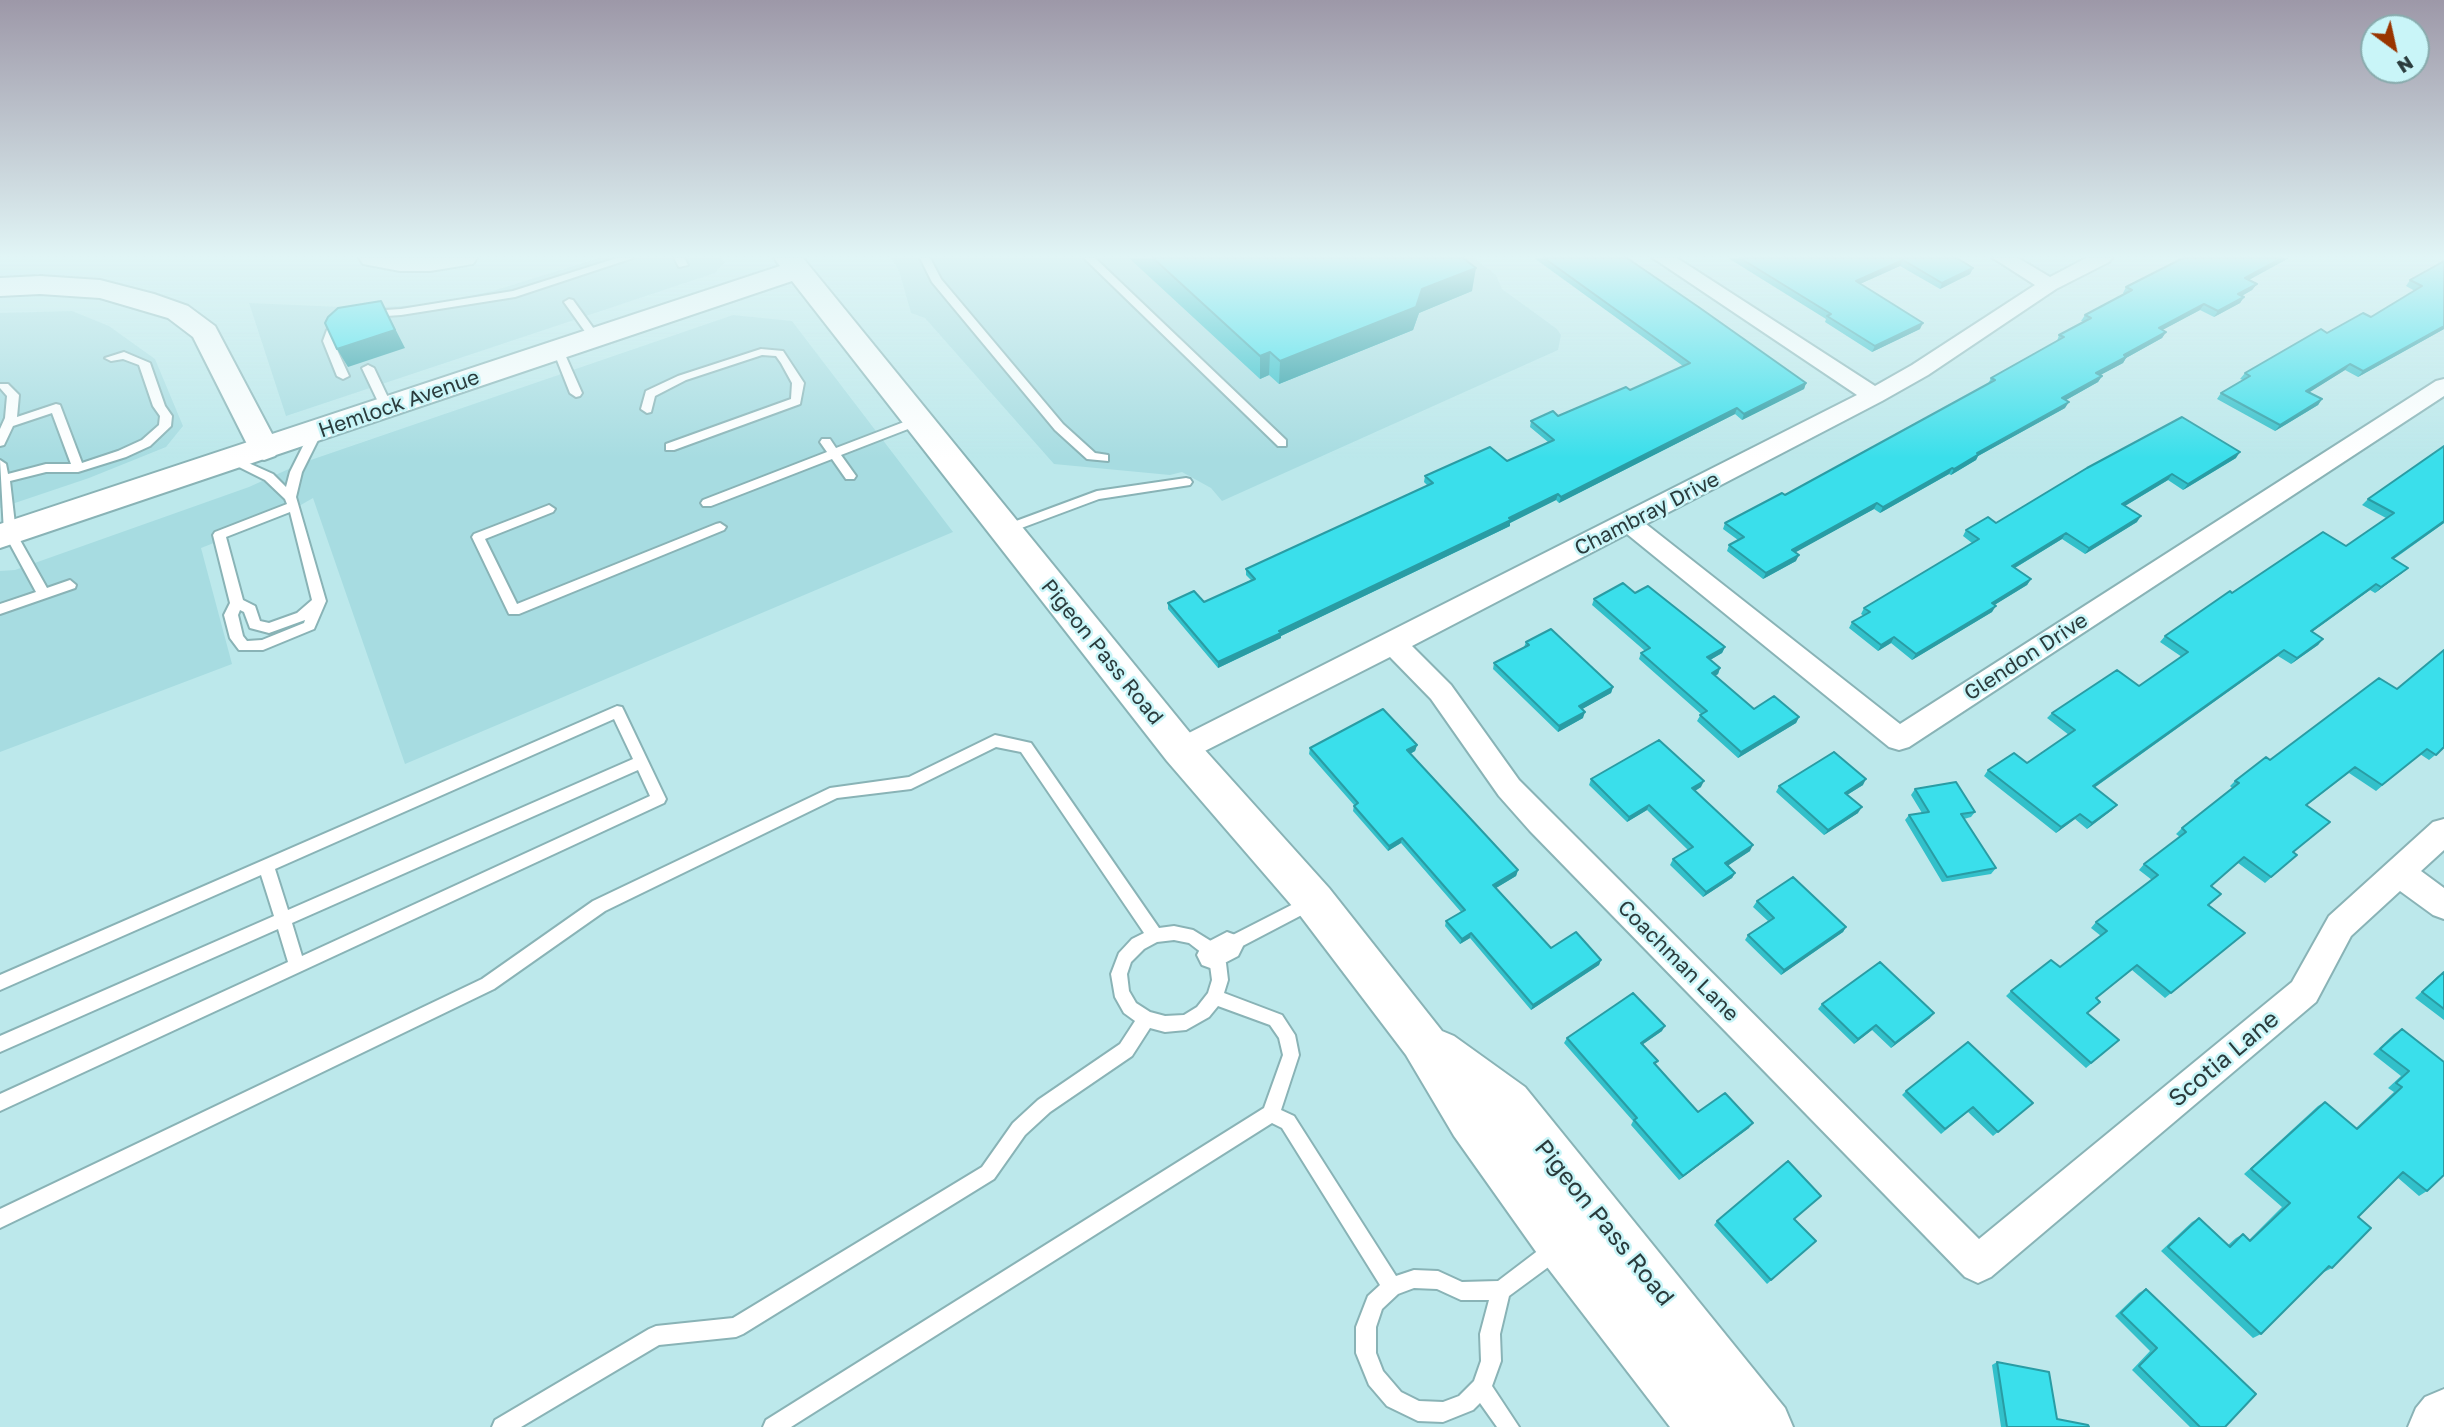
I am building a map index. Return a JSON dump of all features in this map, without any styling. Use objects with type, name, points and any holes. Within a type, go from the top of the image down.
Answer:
[{"type":"main road","points":[[195,325],[205,332],[264,449]]},
{"type":"main road","name":"Hemlock Avenue","points":[[5,535],[631,325]]},
{"type":"main road","name":"Pigeon Pass Road","points":[[840,325],[1181,750],[1314,901],[1422,1040],[1471,1120],[1562,1245],[1704,1427]]},
{"type":"main road","name":"Pigeon Pass Road","points":[[1422,1040],[1508,1103],[1766,1427]]},
{"type":"main road","points":[[2435,1427],[2444,1416]]},
{"type":"street","points":[[1765,325],[1874,396]]},
{"type":"street","name":"Chambray Drive","points":[[1181,750],[1874,396],[1920,370],[1989,325]]},
{"type":"street","name":"Glendon Drive","points":[[1629,523],[1899,739],[2441,391]]},
{"type":"street","name":"Coachman Lane","points":[[1393,644],[1441,692],[1510,788],[1541,822],[1979,1264]]},
{"type":"street","name":"Scotia Lane","points":[[1979,1264],[2304,992],[2340,926],[2444,831]]},
{"type":"street","points":[[2398,872],[2444,905]]},
{"type":"lane","points":[[340,325],[331,332],[328,341],[343,376]]},
{"type":"lane","points":[[585,325],[595,338]]},
{"type":"lane","points":[[973,325],[1059,427],[1091,456],[1104,458]]},
{"type":"lane","points":[[1158,325],[1282,443]]},
{"type":"lane","points":[[558,350],[576,393]]},
{"type":"lane","points":[[646,409],[650,394],[681,378],[761,352],[779,353],[798,383],[796,401],[670,446]]},
{"type":"lane","points":[[4,488],[46,468],[78,468],[146,443],[165,426],[166,416],[159,406],[144,363],[124,355],[111,358]]},
{"type":"lane","points":[[368,368],[387,408]]},
{"type":"lane","points":[[0,442],[9,423],[13,395],[4,386]]},
{"type":"lane","points":[[9,423],[56,408],[78,468]]},
{"type":"lane","points":[[706,503],[917,421]]},
{"type":"lane","points":[[292,501],[219,535],[237,603],[230,615],[237,638],[244,646],[262,645],[309,626],[319,601],[292,501],[296,472],[316,432]]},
{"type":"lane","points":[[826,442],[850,476]]},
{"type":"lane","points":[[231,460],[269,477],[292,501]]},
{"type":"lane","points":[[0,464],[4,488],[5,535],[44,594]]},
{"type":"lane","points":[[1004,530],[1097,495],[1186,482]]},
{"type":"lane","points":[[549,509],[478,537],[514,611],[720,527]]},
{"type":"lane","points":[[0,609],[70,585]]},
{"type":"lane","points":[[237,603],[250,609],[255,625],[269,628],[302,616],[319,601]]},
{"type":"lane","points":[[0,983],[617,711],[659,799],[0,1103]]},
{"type":"lane","points":[[0,1219],[488,984],[599,906],[835,792],[911,783],[995,741],[1026,747],[1155,935]]},
{"type":"lane","points":[[0,1044],[641,762]]},
{"type":"lane","points":[[266,866],[297,966]]},
{"type":"lane","points":[[1220,950],[1220,980],[1215,998],[1203,1012],[1186,1022],[1165,1024],[1146,1019],[1130,1008],[1121,992],[1119,974],[1125,958],[1138,944],[1155,935],[1174,933],[1193,937],[1208,948],[1220,950],[1314,901]]},
{"type":"lane","points":[[773,1427],[1271,1114],[1291,1055],[1287,1035],[1276,1020],[1215,998]]},
{"type":"lane","points":[[502,1427],[656,1336],[736,1327],[988,1173],[1018,1129],[1044,1106],[1126,1050],[1146,1019]]},
{"type":"lane","points":[[1271,1114],[1288,1122],[1392,1287]]},
{"type":"lane","points":[[1501,1290],[1490,1334],[1491,1360],[1481,1388],[1466,1403],[1443,1412],[1418,1411],[1394,1399],[1376,1378],[1366,1353],[1366,1327],[1375,1303],[1392,1287],[1414,1279],[1438,1280],[1461,1291],[1501,1290],[1562,1245]]},
{"type":"lane","points":[[1481,1388],[1509,1427]]},
{"type":"shaded area","points":[[0,325],[106,325],[155,359],[183,426],[166,447],[89,478],[0,508]]},
{"type":"shaded area","points":[[256,325],[560,325],[286,416]]},
{"type":"shaded area","points":[[705,325],[795,325],[953,532],[405,764],[313,498],[278,518],[201,548],[232,664],[0,752],[0,571],[15,570],[249,487],[302,463]]},
{"type":"shaded area","points":[[931,325],[1551,325],[1561,335],[1558,350],[1222,501],[1211,488],[1182,472],[1170,475],[1054,464]]},
{"type":"building","points":[[326,325],[392,325],[395,330],[337,349]]},
{"type":"building","points":[[1226,325],[1372,325],[1280,361],[1270,352],[1260,356]]},
{"type":"building","points":[[1637,325],[1723,325],[1806,383],[1744,414],[1737,408],[1561,497],[1558,494],[1509,518],[1511,520],[1218,662],[1168,603],[1194,591],[1204,602],[1255,579],[1246,569],[1433,483],[1425,476],[1490,447],[1507,461],[1554,440],[1531,421],[1553,411],[1558,416],[1626,387],[1630,390],[1690,363]]},
{"type":"building","points":[[1841,325],[1920,325],[1875,346]]},
{"type":"building","points":[[2079,325],[2165,325],[2159,328],[2166,332],[2124,355],[2126,357],[2096,373],[2102,376],[2062,398],[2069,402],[1883,507],[1877,503],[1792,550],[1799,555],[1766,573],[1729,545],[1744,537],[1725,523],[1782,493],[1785,495],[1995,380],[1991,378],[2064,337],[2059,335]]},
{"type":"building","points":[[2342,325],[2444,325],[2363,371],[2350,364],[2306,391],[2322,399],[2280,425],[2221,393],[2250,376],[2245,373],[2321,329],[2327,333]]},
{"type":"building","points":[[2182,417],[2240,452],[2188,484],[2172,474],[2122,504],[2141,516],[2089,548],[2066,533],[2012,566],[2031,579],[1992,603],[1996,606],[1916,654],[1894,637],[1881,645],[1852,622],[1870,612],[1864,608],[1979,539],[1966,530],[1988,517],[1996,523],[2087,468]]},
{"type":"building","points":[[2444,446],[2444,521],[2392,558],[2408,568],[2381,587],[2376,584],[2311,631],[2323,639],[2297,658],[2284,650],[2093,786],[2117,805],[2092,823],[2080,814],[2061,827],[1988,770],[2014,753],[2027,763],[2075,730],[2052,713],[2117,670],[2139,686],[2188,652],[2165,636],[2323,532],[2346,546],[2394,513],[2368,499]]},
{"type":"building","points":[[1623,583],[1635,593],[1648,586],[1725,647],[1707,657],[1720,668],[1712,673],[1754,709],[1774,696],[1799,717],[1741,752],[1700,715],[1707,711],[1641,653],[1650,648],[1594,599]]},
{"type":"building","points":[[1551,629],[1613,687],[1579,706],[1585,712],[1559,726],[1494,663],[1529,645],[1526,642]]},
{"type":"building","points":[[2444,650],[2444,747],[2436,755],[2427,749],[2382,785],[2355,767],[2306,805],[2330,822],[2293,852],[2297,855],[2271,877],[2244,857],[2211,886],[2221,894],[2208,905],[2245,933],[2171,993],[2137,965],[2096,998],[2100,1002],[2087,1013],[2119,1040],[2091,1063],[2011,991],[2051,960],[2060,967],[2107,931],[2096,922],[2158,875],[2144,864],[2186,832],[2182,828],[2239,783],[2235,781],[2266,757],[2270,760],[2379,678],[2397,689]]},
{"type":"building","points":[[1383,709],[1417,745],[1407,750],[1518,870],[1493,885],[1551,948],[1576,932],[1601,960],[1533,1005],[1471,933],[1462,939],[1446,921],[1465,910],[1402,838],[1389,846],[1354,806],[1358,803],[1310,748]]},
{"type":"building","points":[[1659,740],[1704,781],[1692,788],[1753,845],[1725,863],[1735,873],[1706,892],[1673,859],[1693,847],[1649,805],[1629,817],[1591,779]]},
{"type":"building","points":[[1834,752],[1866,779],[1845,793],[1862,807],[1828,830],[1779,786]]},
{"type":"building","points":[[1956,782],[1975,812],[1961,814],[1996,868],[1947,877],[1909,815],[1929,812],[1915,789]]},
{"type":"building","points":[[1793,877],[1846,927],[1784,970],[1748,935],[1774,918],[1757,901]]},
{"type":"building","points":[[1880,962],[1934,1013],[1895,1043],[1876,1025],[1858,1039],[1822,1004]]},
{"type":"building","points":[[2444,972],[2444,1009],[2422,992]]},
{"type":"building","points":[[1633,993],[1665,1026],[1641,1043],[1658,1061],[1654,1063],[1698,1112],[1725,1093],[1753,1123],[1683,1176],[1634,1120],[1637,1118],[1567,1038]]},
{"type":"building","points":[[2402,1029],[2444,1062],[2444,1175],[2427,1191],[2403,1172],[2358,1217],[2371,1228],[2261,1334],[2168,1247],[2199,1218],[2230,1247],[2243,1234],[2250,1241],[2290,1203],[2251,1169],[2325,1102],[2357,1129],[2402,1087],[2396,1083],[2409,1071],[2380,1049]]},
{"type":"building","points":[[1968,1042],[2033,1103],[1998,1132],[1973,1107],[1945,1129],[1906,1091]]},
{"type":"building","points":[[1788,1161],[1821,1196],[1794,1219],[1816,1241],[1771,1280],[1717,1221]]},
{"type":"building","points":[[2146,1289],[2256,1394],[2225,1427],[2200,1427],[2139,1366],[2157,1348],[2121,1313]]},
{"type":"building","points":[[1997,1362],[2049,1372],[2057,1419],[2089,1427],[2007,1427]]}]
